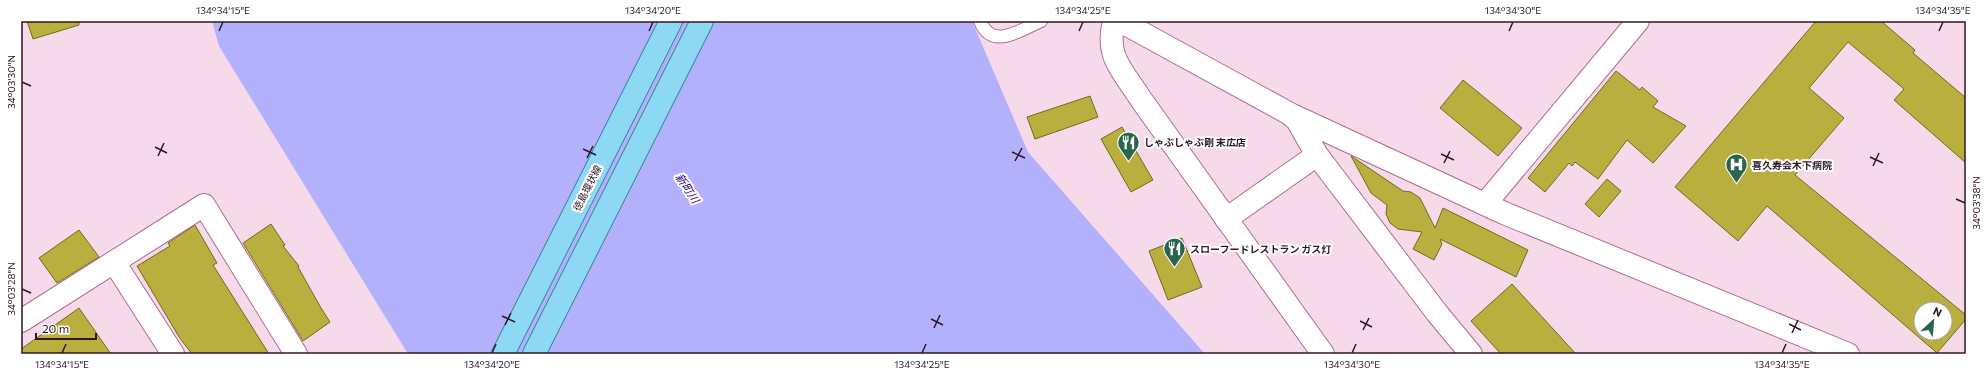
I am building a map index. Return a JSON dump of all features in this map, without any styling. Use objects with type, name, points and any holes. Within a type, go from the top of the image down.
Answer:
[{"type":"main road","name":"徳島環状線","points":[[502,354],[671,21]]},
{"type":"main road","points":[[534,354],[702,21]]},
{"type":"street","points":[[1114,21],[1110,35],[1112,54],[1140,98],[1323,354]]},
{"type":"street","points":[[1120,21],[1292,116],[1484,204],[1848,354]]},
{"type":"street","points":[[1484,204],[1638,21]]},
{"type":"street","points":[[1292,116],[1297,120],[1317,155],[1437,313],[1471,354]]},
{"type":"street","points":[[1226,219],[1317,155]]},
{"type":"street","points":[[21,321],[204,205],[296,354]]},
{"type":"street","points":[[114,262],[173,354]]},
{"type":"lane","points":[[980,21],[988,34],[1002,37],[1041,21]]},
{"type":"water","name":"新町川","points":[[212,21],[972,21],[1028,152],[1205,354],[408,354],[219,46]]},
{"type":"building","points":[[27,21],[79,21],[79,25],[33,39]]},
{"type":"building","points":[[1816,21],[1881,21],[1915,50],[1913,53],[1966,98],[1966,163],[1894,100],[1904,89],[1848,42],[1809,88],[1844,118],[1795,175],[1949,301],[1913,301],[1913,332],[1767,206],[1738,241],[1675,187]]},
{"type":"building","points":[[1616,71],[1640,90],[1642,87],[1658,101],[1653,107],[1686,126],[1653,163],[1627,140],[1598,179],[1575,162],[1572,166],[1569,163],[1545,192],[1528,178]]},
{"type":"building","points":[[1463,80],[1522,128],[1498,156],[1440,108]]},
{"type":"building","points":[[1090,96],[1098,117],[1035,139],[1027,117]]},
{"type":"building","name":"しゃぶしゃぶ剛 末広店","points":[[1122,127],[1153,180],[1131,192],[1101,139]]},
{"type":"building","points":[[1351,156],[1403,191],[1411,192],[1420,198],[1435,228],[1443,208],[1528,250],[1516,277],[1440,239],[1442,244],[1434,260],[1413,249],[1422,232],[1398,229],[1390,223],[1386,214],[1387,205],[1371,193]]},
{"type":"building","points":[[1607,179],[1621,191],[1599,217],[1585,204]]},
{"type":"building","points":[[271,224],[285,245],[283,246],[299,266],[298,267],[330,322],[303,341],[243,243]]},
{"type":"building","points":[[195,225],[217,263],[213,265],[269,354],[192,354],[179,337],[137,266],[170,246],[168,243]]},
{"type":"building","points":[[79,230],[99,257],[57,283],[39,258]]},
{"type":"building","name":"スローフードレストラン ガス灯","points":[[1182,238],[1202,287],[1168,300],[1149,251]]},
{"type":"building","points":[[1512,284],[1576,354],[1501,354],[1471,321]]},
{"type":"building","points":[[1953,304],[1966,315],[1966,319],[1953,334]]},
{"type":"building","points":[[79,308],[111,354],[21,354],[21,349]]},
{"type":"building","points":[[1923,341],[1947,341],[1937,353]]},
{"type":"place","name":"しゃぶしゃぶ剛 末広店","points":[[1128,162]]},
{"type":"place","name":"喜久寿会木下病院","points":[[1737,184]]},
{"type":"place","name":"スローフードレストラン ガス灯","points":[[1175,268]]}]
